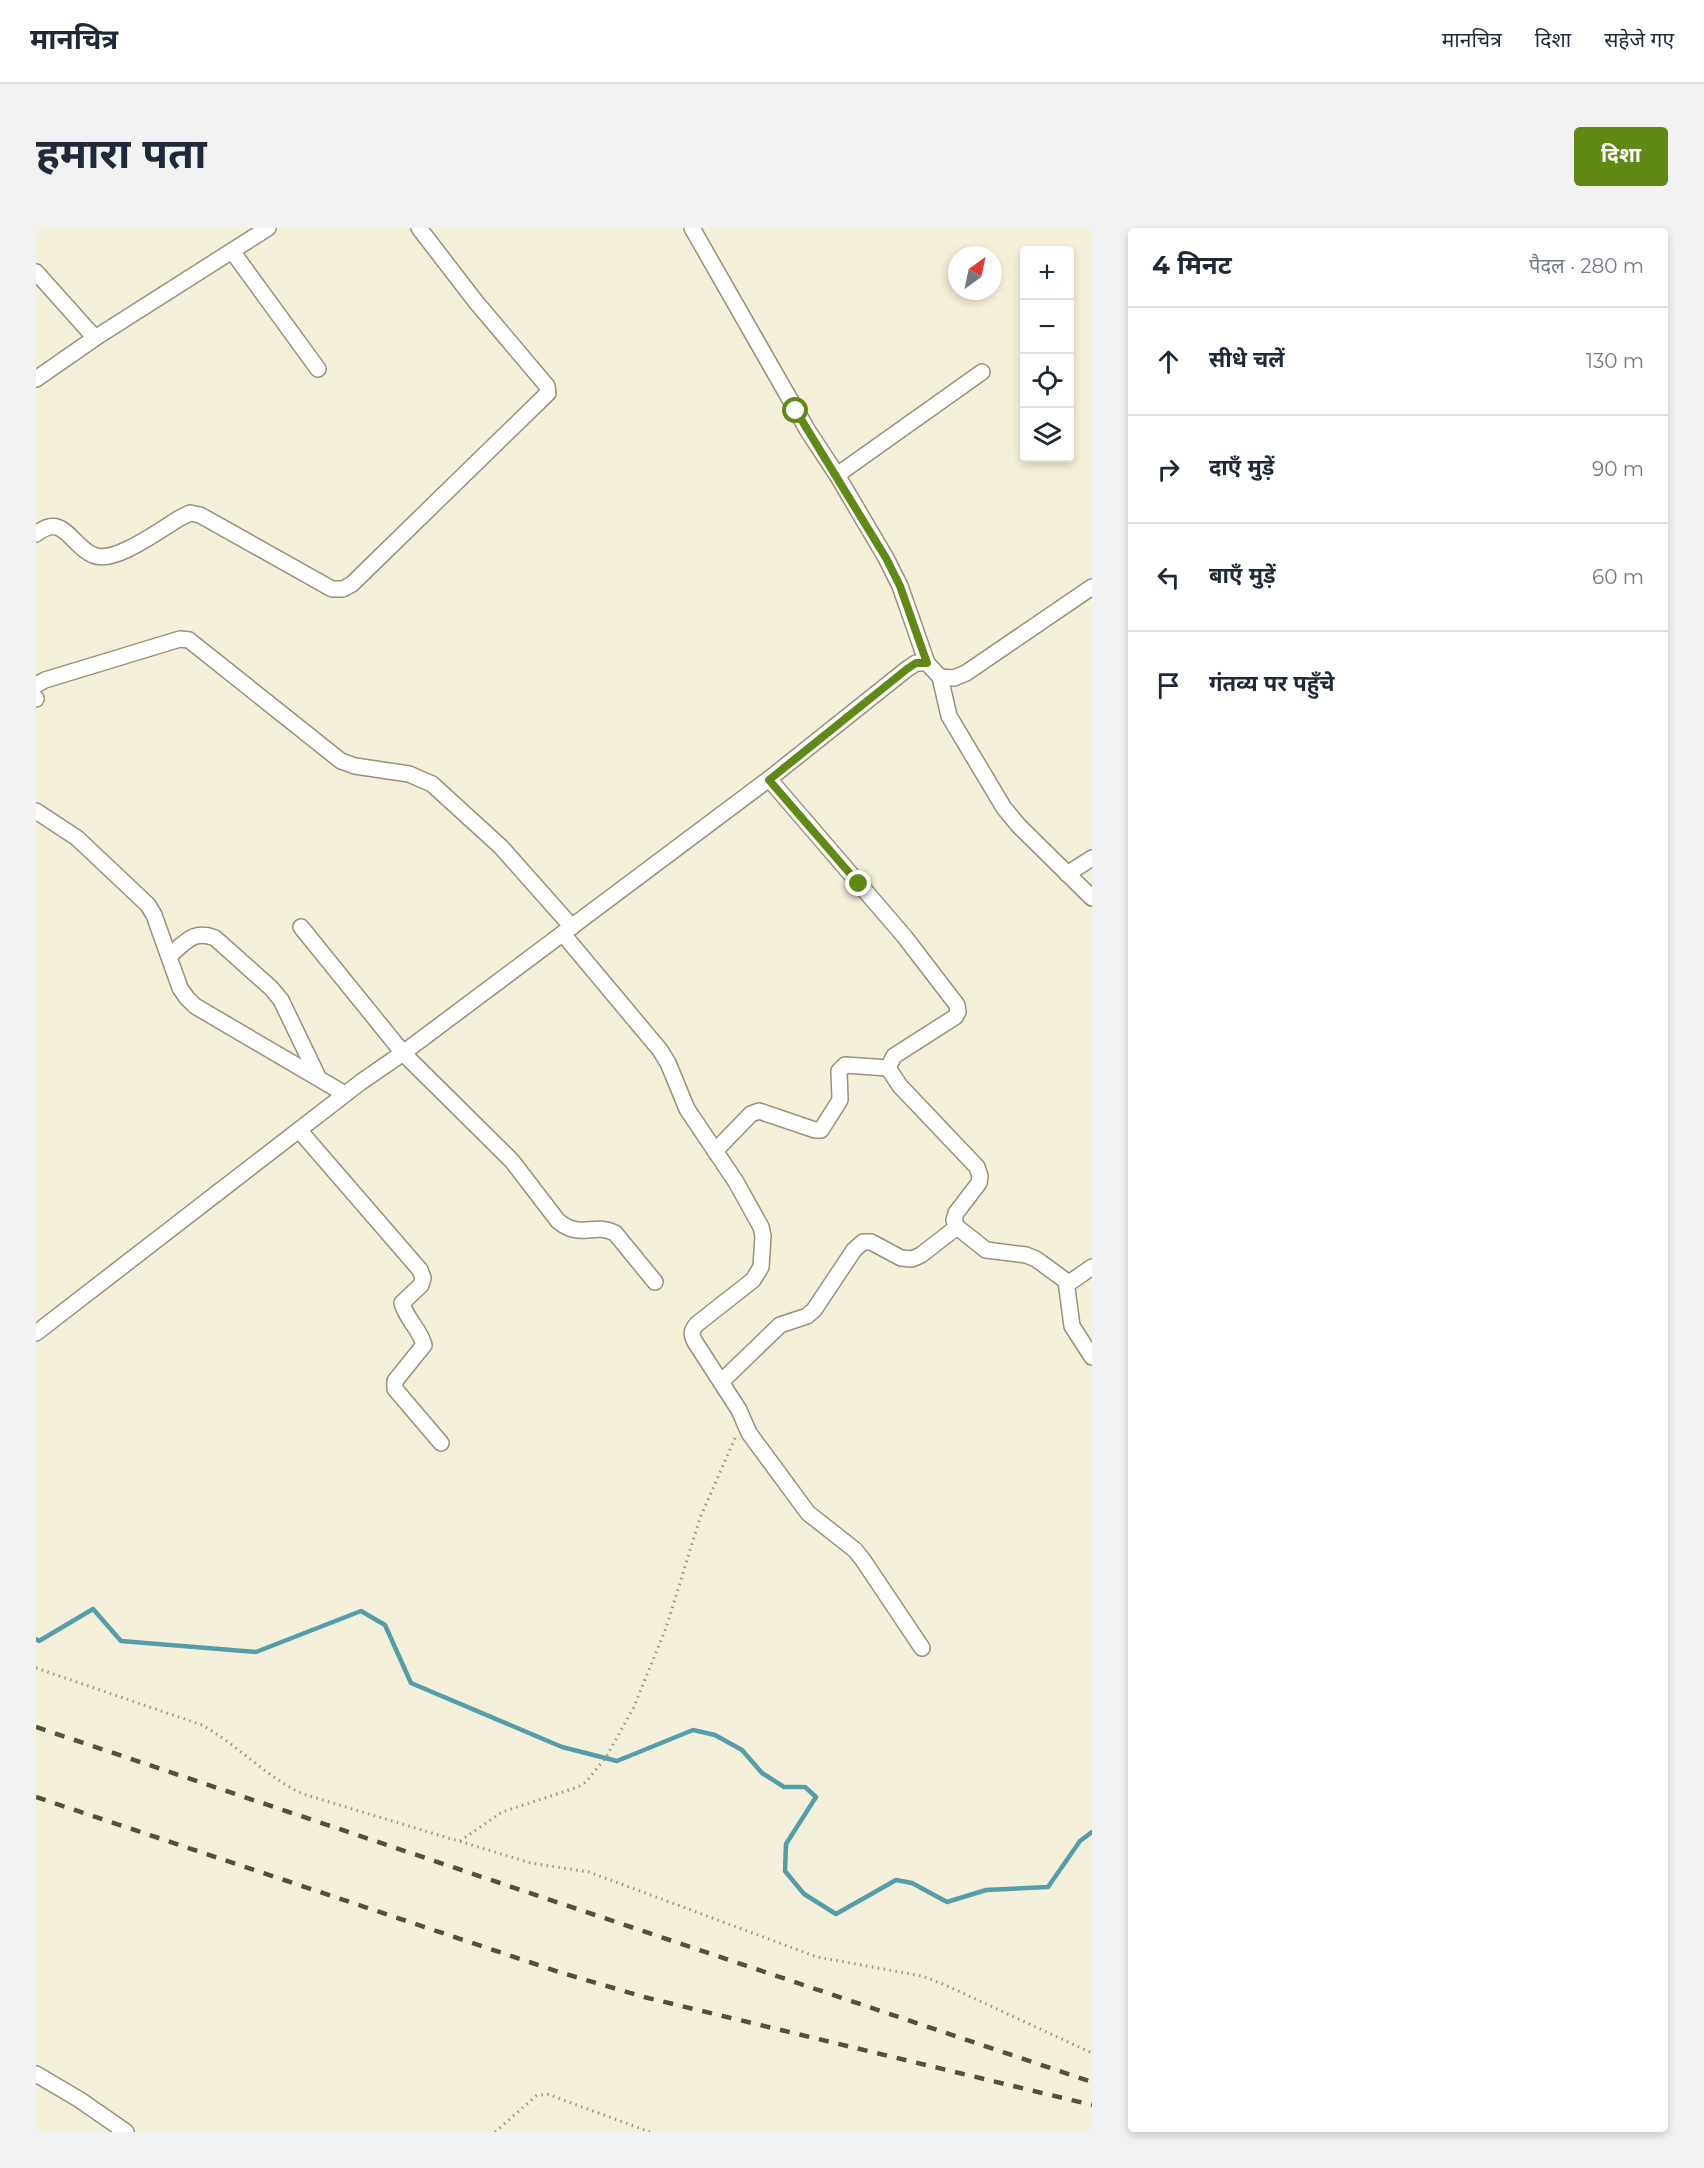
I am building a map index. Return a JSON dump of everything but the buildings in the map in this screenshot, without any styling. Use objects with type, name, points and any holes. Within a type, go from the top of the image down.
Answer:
[{"type":"street","points":[[36,379],[94,338],[268,228]]},
{"type":"street","points":[[36,534],[46,526],[57,526],[93,555],[106,557],[118,554],[190,513],[200,515],[333,589],[343,589],[352,584],[548,393],[547,386],[476,302],[419,228]]},
{"type":"street","points":[[693,228],[808,431],[886,558],[900,586],[927,663],[940,677],[949,716],[1004,807],[1019,826],[1092,898]]},
{"type":"street","points":[[232,251],[318,369]]},
{"type":"street","points":[[36,272],[94,338]]},
{"type":"street","points":[[837,475],[982,372]]},
{"type":"street","points":[[940,677],[954,678],[966,672],[1092,587]]},
{"type":"street","points":[[36,685],[45,680],[180,639],[189,640],[341,761],[355,766],[409,774],[432,784],[501,847],[669,1063],[687,1109],[736,1182],[761,1227],[763,1236],[761,1267],[758,1274],[693,1329],[692,1335],[695,1342],[757,1445],[808,1513],[855,1550],[922,1648]]},
{"type":"street","points":[[36,1333],[345,1094],[769,780],[907,669],[916,663],[927,663]]},
{"type":"street","points":[[769,780],[904,936],[957,1005],[958,1012],[955,1017],[894,1056],[888,1068]]},
{"type":"street","points":[[36,811],[77,838],[148,904],[180,988],[195,1006],[345,1094]]},
{"type":"street","points":[[1067,874],[1092,858]]},
{"type":"street","points":[[301,927],[403,1053],[512,1161],[558,1221],[577,1232],[607,1229],[615,1233],[655,1282]]},
{"type":"street","points":[[169,956],[195,935],[204,933],[215,938],[271,988],[281,1000],[318,1077]]},
{"type":"street","points":[[715,1150],[751,1114],[759,1111],[814,1130],[821,1130],[840,1100],[839,1071],[845,1065],[888,1068]]},
{"type":"street","points":[[888,1068],[900,1086],[977,1167],[980,1176],[979,1183],[956,1213],[954,1220],[957,1227],[986,1250],[1026,1255],[1036,1259],[1066,1281],[1072,1281],[1092,1267]]},
{"type":"street","points":[[299,1130],[420,1270],[423,1278],[421,1285],[402,1303],[404,1310],[422,1336],[424,1345],[395,1381],[395,1389],[441,1443]]},
{"type":"street","points":[[721,1382],[780,1325],[807,1316],[814,1310],[854,1250],[863,1242],[871,1242],[901,1258],[912,1258],[921,1255],[957,1227]]},
{"type":"street","points":[[1066,1281],[1072,1326],[1092,1356]]},
{"type":"street","points":[[36,2074],[80,2100],[126,2132]]},
{"type":"path","points":[[460,1840],[502,1812],[578,1787],[586,1782],[606,1757],[636,1702],[666,1628],[700,1518],[743,1420]]},
{"type":"path","points":[[36,1668],[202,1725],[220,1735],[283,1785],[303,1794],[531,1863],[598,1874],[817,1957],[922,1976],[1092,2053]]},
{"type":"path","points":[[495,2132],[536,2096],[548,2094],[650,2132]]},
{"type":"waterway","points":[[36,1639],[39,1641],[93,1609],[121,1641],[256,1652],[361,1611],[385,1625],[411,1683],[562,1747],[617,1761],[693,1730],[715,1735],[742,1750],[762,1773],[784,1787],[805,1787],[816,1797],[786,1844],[785,1871],[804,1894],[836,1914],[896,1880],[912,1883],[947,1902],[986,1890],[1048,1887],[1080,1841],[1092,1832]]},
{"type":"railway","points":[[36,1727],[1092,2082]]},
{"type":"railway","points":[[36,1797],[559,1972],[644,1997],[1092,2105]]},
{"type":"route","points":[[796,411],[886,558],[900,586],[927,663],[916,663],[907,669],[769,780],[859,884]]}]
